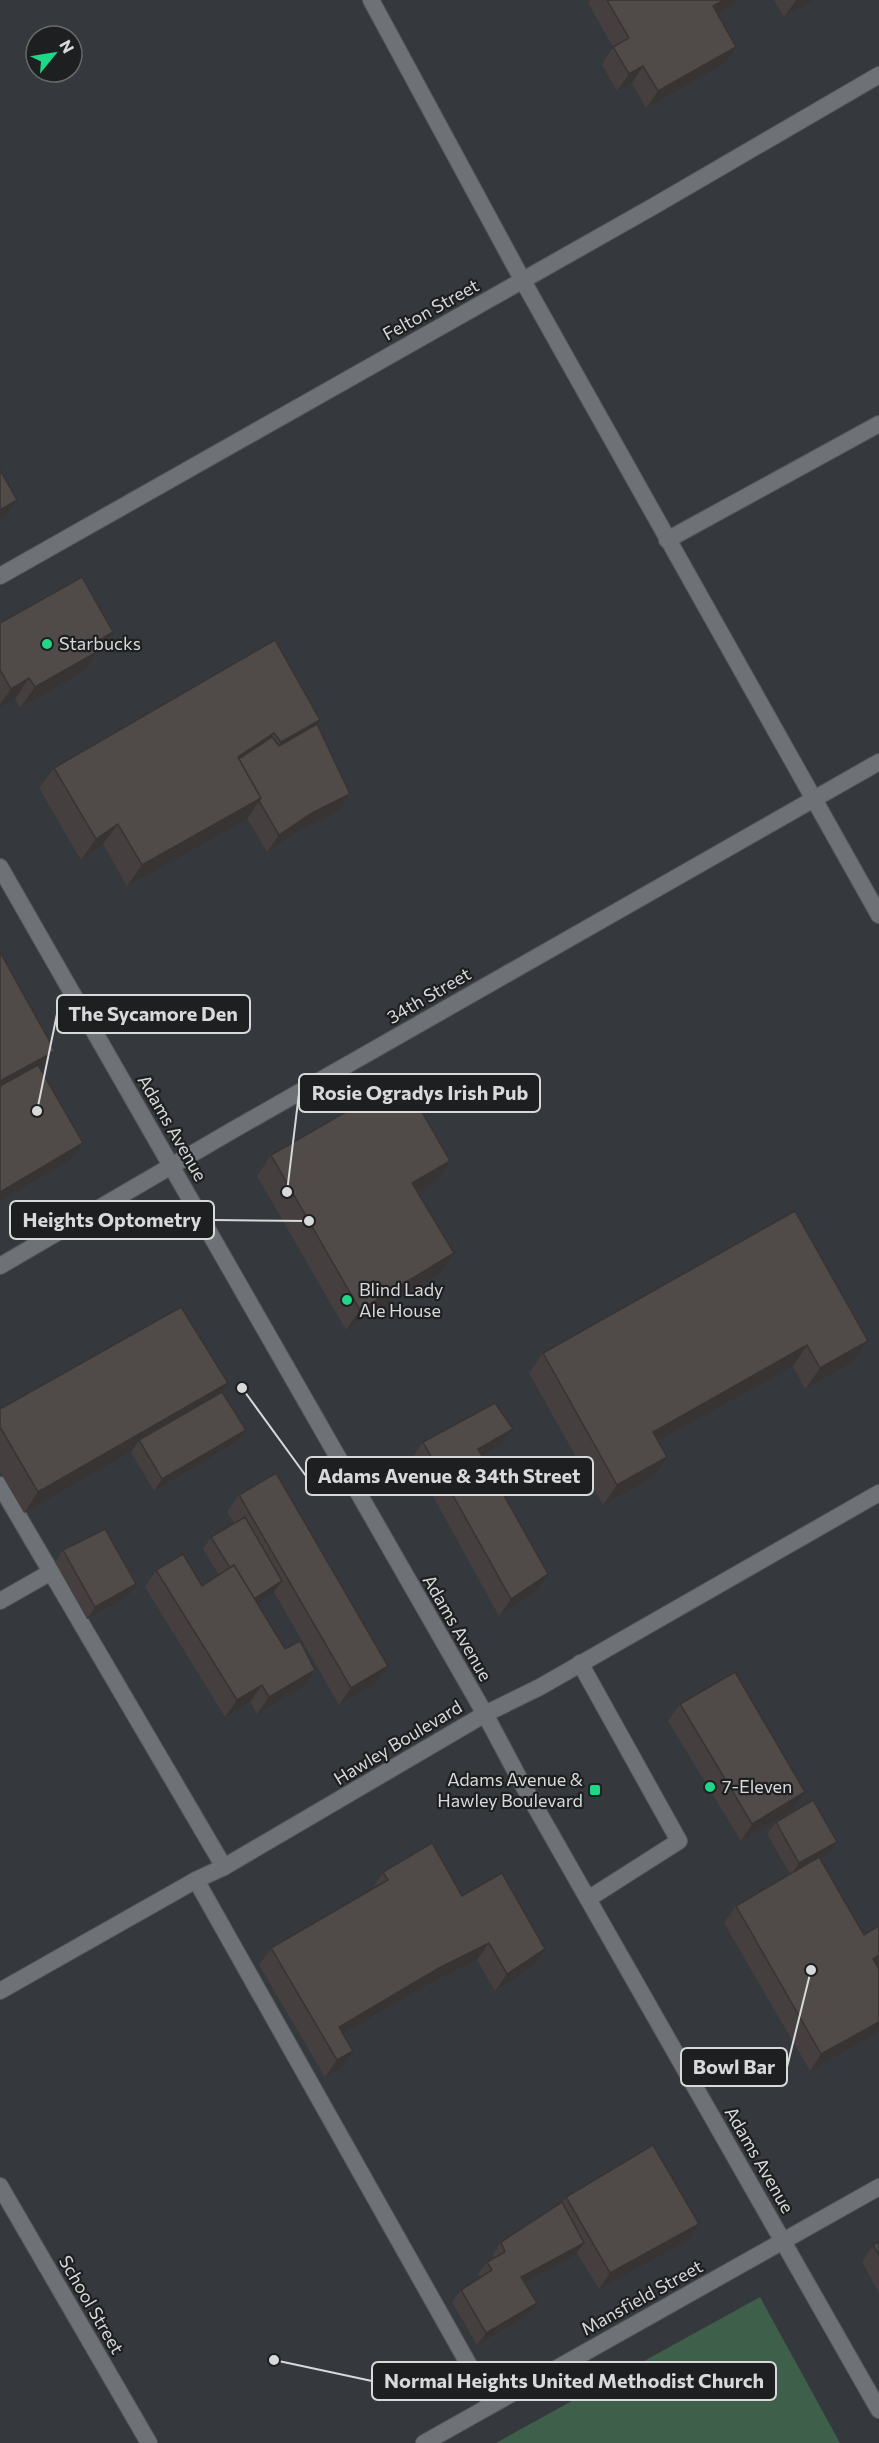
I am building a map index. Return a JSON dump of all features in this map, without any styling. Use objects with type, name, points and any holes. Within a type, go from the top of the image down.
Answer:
[{"type":"street","points":[[371,0],[523,281],[879,915]]},
{"type":"street","name":"Felton Street","points":[[0,576],[523,281],[879,75]]},
{"type":"street","points":[[667,540],[879,424]]},
{"type":"street","name":"34th Street","points":[[0,1266],[879,762]]},
{"type":"street","name":"Adams Avenue","points":[[0,867],[485,1714],[879,2410]]},
{"type":"street","points":[[0,1485],[224,1867]]},
{"type":"street","name":"Hawley Boulevard","points":[[0,1990],[196,1880],[224,1867],[485,1714],[540,1687],[879,1493]]},
{"type":"street","points":[[0,1601],[51,1572]]},
{"type":"street","points":[[580,1663],[679,1842],[588,1899]]},
{"type":"street","points":[[196,1880],[491,2404]]},
{"type":"street","name":"School Street","points":[[0,2186],[148,2443]]},
{"type":"street","name":"Mansfield Street","points":[[424,2443],[879,2187]]},
{"type":"green space","points":[[760,2297],[840,2443],[496,2443]]},
{"type":"building","points":[[607,0],[724,0],[713,6],[736,47],[658,91],[643,66],[629,74],[613,47],[629,38]]},
{"type":"building","points":[[0,470],[17,500],[0,510]]},
{"type":"building","name":"Starbucks","points":[[82,577],[113,632],[93,644],[97,652],[35,687],[29,678],[11,689],[0,670],[0,623]]},
{"type":"building","points":[[275,640],[320,720],[281,742],[274,733],[238,757],[261,798],[142,865],[118,824],[96,839],[54,768]]},
{"type":"building","points":[[317,724],[350,794],[312,813],[279,835],[259,801],[261,798],[239,759],[272,737],[279,746]]},
{"type":"building","points":[[0,952],[55,1051],[0,1081]]},
{"type":"building","points":[[38,1065],[83,1143],[0,1192],[0,1086]]},
{"type":"building","points":[[403,1079],[450,1161],[412,1183],[454,1253],[360,1310],[271,1155]]},
{"type":"building","points":[[795,1211],[868,1341],[820,1368],[807,1345],[653,1432],[667,1457],[617,1485],[543,1353]]},
{"type":"building","points":[[181,1307],[228,1383],[38,1492],[0,1427],[0,1409]]},
{"type":"building","points":[[222,1392],[246,1430],[162,1479],[139,1440]]},
{"type":"building","points":[[495,1403],[513,1429],[478,1449],[548,1574],[511,1599],[423,1442]]},
{"type":"building","points":[[276,1473],[388,1666],[351,1688],[239,1495]]},
{"type":"building","points":[[245,1517],[282,1581],[254,1599],[234,1565],[230,1568],[211,1537]]},
{"type":"building","points":[[105,1529],[136,1584],[95,1607],[63,1550]]},
{"type":"building","points":[[183,1554],[202,1586],[234,1565],[285,1649],[300,1641],[315,1670],[269,1697],[262,1685],[237,1700],[156,1570]]},
{"type":"building","points":[[735,1672],[805,1792],[752,1824],[680,1704]]},
{"type":"building","points":[[813,1800],[837,1842],[799,1863],[776,1822]]},
{"type":"building","points":[[432,1843],[462,1896],[502,1873],[545,1949],[507,1974],[489,1943],[439,1968],[339,2027],[353,2051],[337,2060],[271,1948],[388,1880],[383,1872]]},
{"type":"building","points":[[819,1857],[864,1935],[879,1926],[879,1955],[873,1959],[879,1969],[879,2022],[821,2054],[736,1906]]},
{"type":"building","points":[[653,2145],[699,2224],[610,2273],[566,2197]]},
{"type":"building","points":[[562,2202],[584,2243],[521,2277],[537,2303],[486,2333],[461,2290],[492,2270],[487,2262],[505,2252],[501,2242]]},
{"type":"building","points":[[879,2242],[879,2255],[873,2245]]},
{"type":"place","name":"Starbucks","points":[[47,644]]},
{"type":"place","name":"The Sycamore Den","points":[[37,1111]]},
{"type":"place","name":"Rosie Ogradys Irish Pub","points":[[287,1192]]},
{"type":"place","name":"Heights Optometry","points":[[309,1221]]},
{"type":"place","name":"Blind Lady Ale House","points":[[347,1300]]},
{"type":"place","name":"Adams Avenue & 34th Street","points":[[242,1388]]},
{"type":"place","name":"7-Eleven","points":[[710,1787]]},
{"type":"place","name":"Adams Avenue & Hawley Boulevard","points":[[595,1790]]},
{"type":"place","name":"Bowl Bar","points":[[811,1970]]},
{"type":"place","name":"Normal Heights United Methodist Church","points":[[274,2360]]}]
